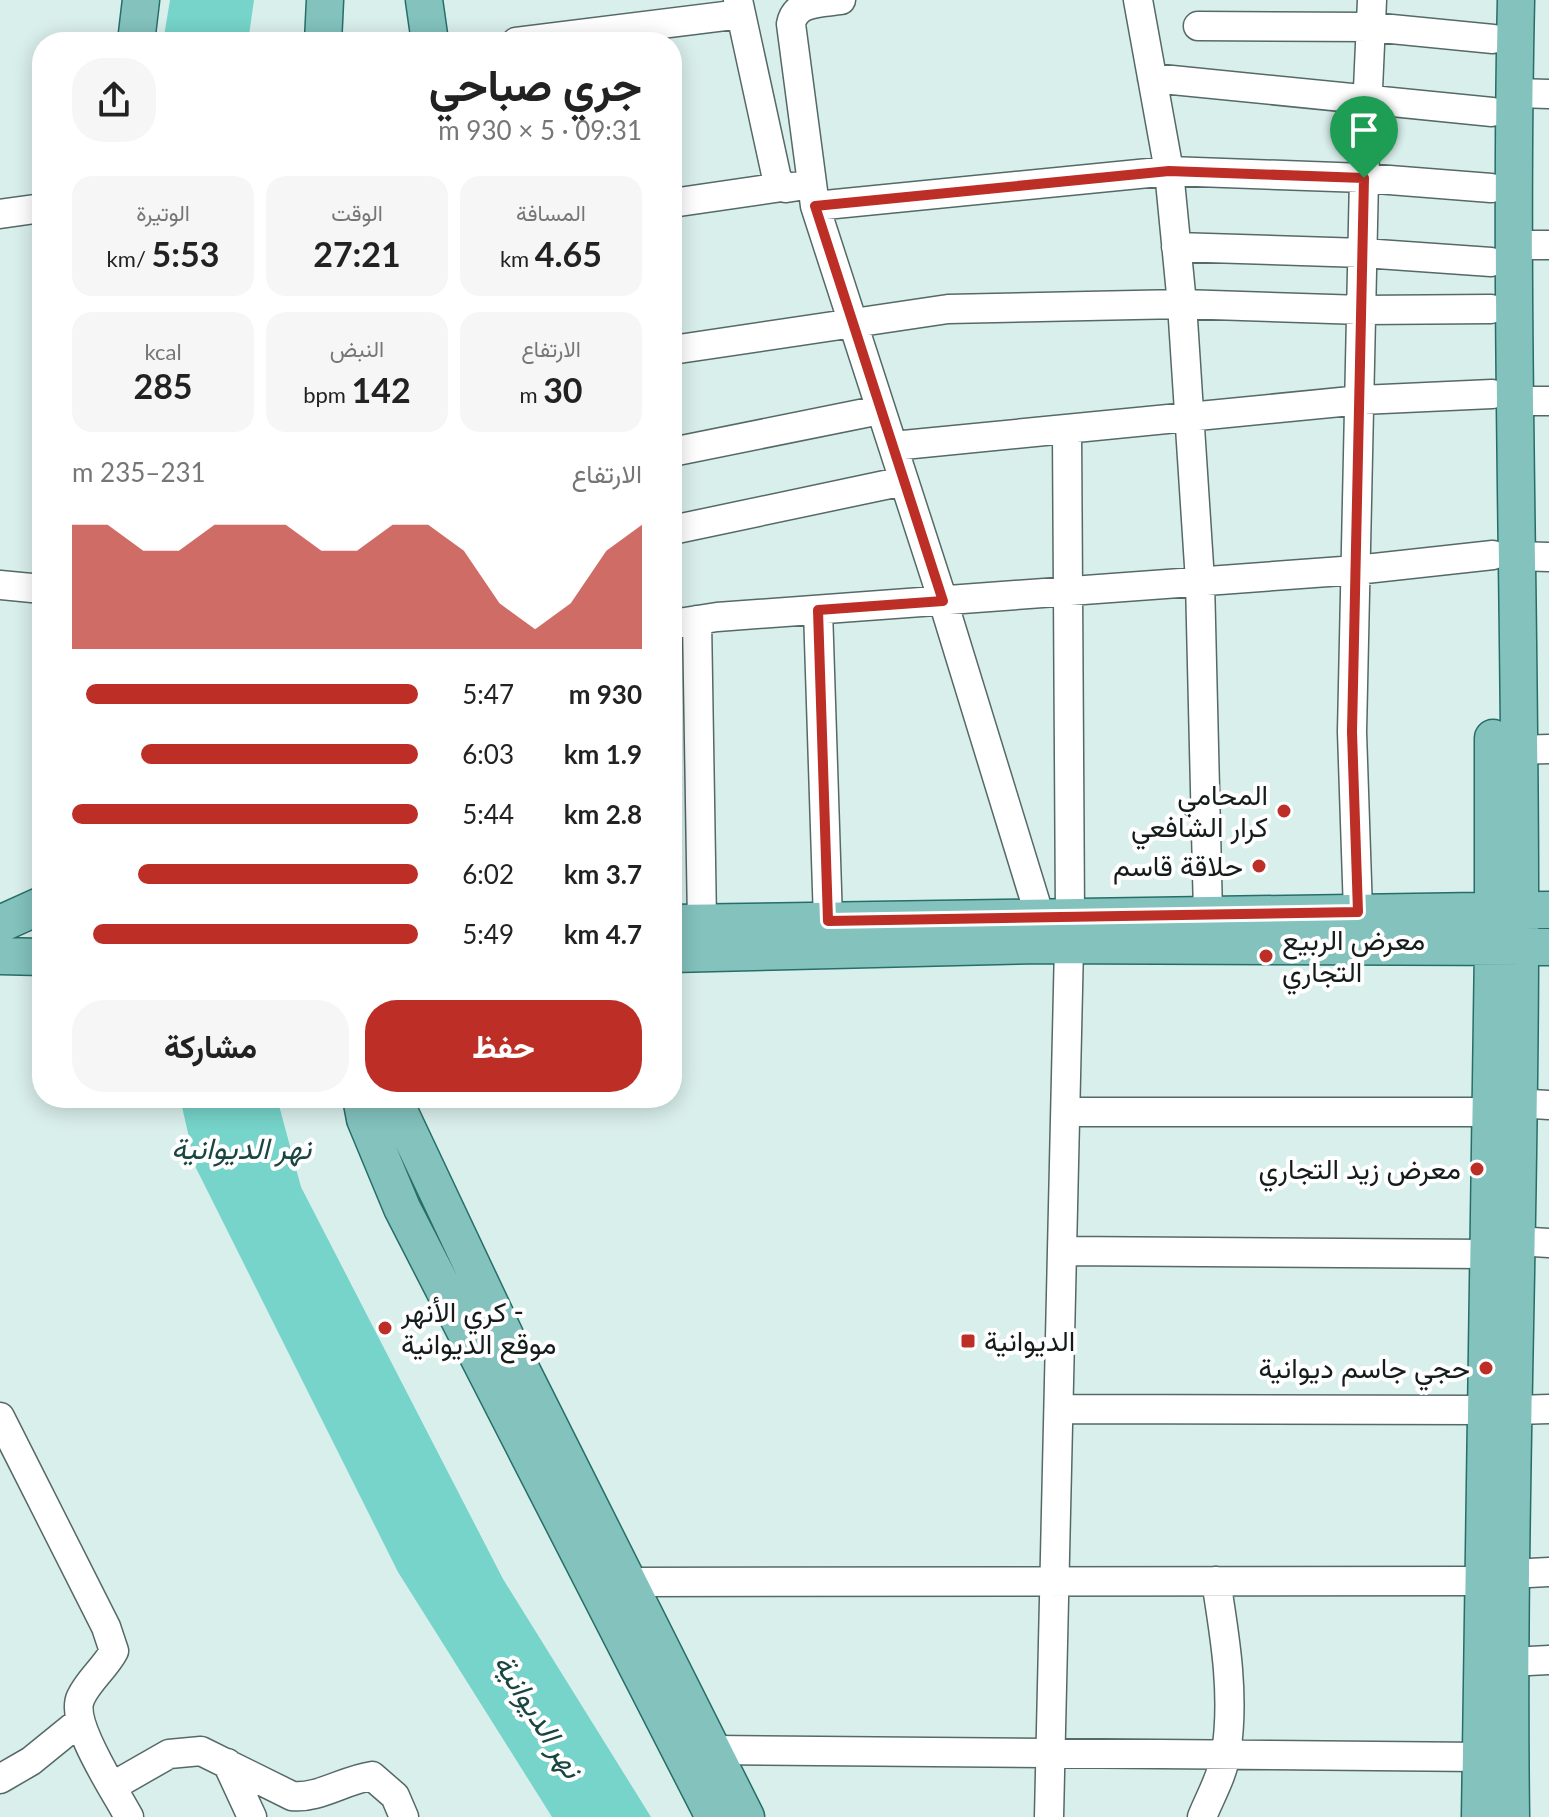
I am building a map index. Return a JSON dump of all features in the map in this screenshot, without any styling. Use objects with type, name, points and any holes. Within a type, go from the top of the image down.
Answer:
[{"type":"main road","points":[[137,32],[141,0]]},
{"type":"main road","points":[[323,32],[325,0]]},
{"type":"main road","points":[[424,0],[429,32]]},
{"type":"main road","points":[[1492,0],[1493,39],[1518,100],[1491,188],[1518,251],[1491,309],[1519,556],[1533,749],[1521,910]]},
{"type":"main road","points":[[1502,398],[1518,251],[1516,0]]},
{"type":"main road","points":[[1480,1817],[1480,1757],[1497,1578],[1498,1410],[1517,1246],[1521,948],[1519,556]]},
{"type":"main road","points":[[682,953],[1208,914],[1521,910]]},
{"type":"main road","points":[[1,948],[32,915]]},
{"type":"main road","points":[[687,922],[828,921],[1060,926],[1521,948]]},
{"type":"main road","points":[[1,948],[32,955]]},
{"type":"main road","points":[[364,1108],[384,1170],[628,1582],[714,1817]]},
{"type":"main road","points":[[397,1108],[503,1370],[676,1710],[714,1750],[746,1817]]},
{"type":"main road","points":[[1497,1578],[1509,1662],[1511,1817]]},
{"type":"street","points":[[838,0],[800,7],[793,14],[791,24],[814,195],[851,322],[943,601],[1060,926]]},
{"type":"street","points":[[1138,0],[1169,171],[1182,304],[1200,581],[1208,914]]},
{"type":"street","points":[[580,32],[740,7],[777,179],[782,187]]},
{"type":"street","points":[[1198,26],[1372,13],[1493,39]]},
{"type":"street","points":[[1358,912],[1352,732],[1364,178],[1372,13]]},
{"type":"street","points":[[1152,78],[1367,99],[1518,100]]},
{"type":"street","points":[[682,202],[782,187],[814,195],[1169,171],[1364,178],[1491,188]]},
{"type":"street","points":[[0,214],[32,209]]},
{"type":"street","points":[[1176,247],[1363,253],[1518,251]]},
{"type":"street","points":[[682,348],[948,309],[1182,304],[1362,310],[1491,309]]},
{"type":"street","points":[[893,446],[1361,400],[1502,398],[1549,401]]},
{"type":"street","points":[[682,450],[880,410]]},
{"type":"street","points":[[1049,1817],[1066,1112],[1060,926],[1067,431]]},
{"type":"street","points":[[682,528],[904,481]]},
{"type":"street","points":[[687,922],[684,622],[1519,556]]},
{"type":"street","points":[[0,585],[32,588]]},
{"type":"street","points":[[818,610],[828,921]]},
{"type":"street","points":[[1066,1112],[1519,1107]]},
{"type":"street","points":[[1063,1251],[1517,1246]]},
{"type":"street","points":[[1059,1409],[1549,1409]]},
{"type":"street","points":[[0,1417],[106,1627],[114,1651],[105,1669],[80,1698],[79,1722],[129,1817]]},
{"type":"street","points":[[628,1582],[1497,1578],[1549,1572]]},
{"type":"street","points":[[1202,1817],[1226,1754],[1230,1681],[1216,1581]]},
{"type":"street","points":[[1509,1662],[1549,1660]]},
{"type":"street","points":[[0,1779],[31,1761],[79,1722]]},
{"type":"street","points":[[714,1750],[1480,1757]]},
{"type":"street","points":[[113,1786],[169,1754],[201,1751],[292,1796],[308,1798],[347,1780],[372,1776],[395,1796],[404,1817]]},
{"type":"street","points":[[227,1763],[252,1817]]},
{"type":"water","points":[[170,0],[254,0],[249,32],[165,32]]},
{"type":"water","name":"نهر الديوانية","points":[[182,1108],[280,1108],[301,1187],[503,1579],[651,1817],[552,1817],[398,1572],[196,1168]]},
{"type":"place","name":"المحامي كرار الشافعي","points":[[1284,811]]},
{"type":"place","name":"حلاقة قاسم","points":[[1259,866]]},
{"type":"place","name":"معرض الربيع التجاري","points":[[1266,956]]},
{"type":"place","name":"معرض زيد التجاري","points":[[1477,1169]]},
{"type":"place","name":"كري الأنهر - موقع الديوانية","points":[[385,1328]]},
{"type":"place","name":"الديوانية","points":[[968,1341]]},
{"type":"place","name":"حجي جاسم ديوانية","points":[[1486,1368]]},
{"type":"route","points":[[1169,171],[1364,178],[1352,732],[1358,912],[828,921],[818,610],[943,601],[815,206],[947,190],[1169,171]]}]
